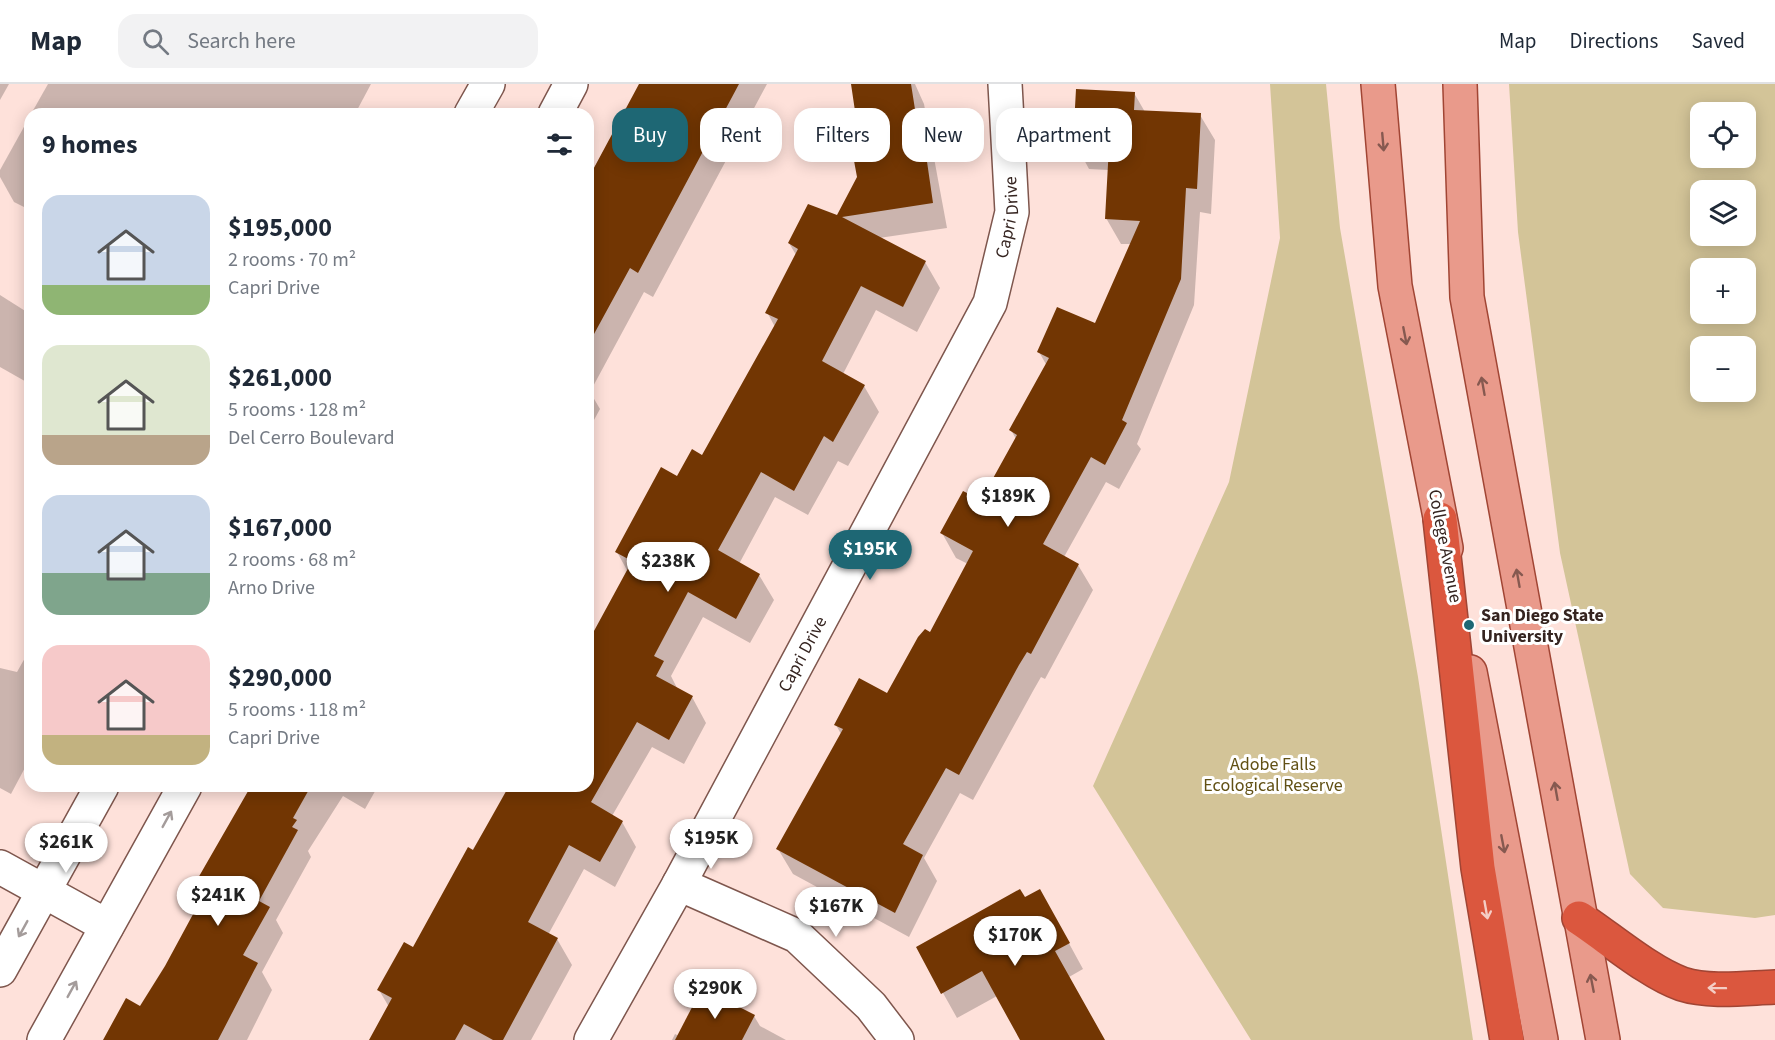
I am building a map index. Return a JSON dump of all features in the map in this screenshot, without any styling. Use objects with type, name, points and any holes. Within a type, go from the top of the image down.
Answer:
[{"type":"highway","points":[[1440,519],[1478,868],[1508,1040]]},
{"type":"highway","points":[[1580,918],[1682,984],[1700,988],[1775,987]]},
{"type":"main road","name":"College Avenue","points":[[1378,84],[1395,286],[1541,1040]]},
{"type":"main road","points":[[1460,84],[1467,297],[1603,1040]]},
{"type":"street","points":[[474,108],[488,84]]},
{"type":"street","points":[[558,108],[571,84]]},
{"type":"street","name":"Capri Drive","points":[[591,1040],[679,884],[990,303],[1012,212],[1005,84]]},
{"type":"street","points":[[0,969],[99,792]]},
{"type":"street","points":[[44,1040],[182,792]]},
{"type":"street","points":[[0,867],[107,926]]},
{"type":"street","points":[[679,884],[796,936],[871,1006],[897,1040]]},
{"type":"green space","name":"Adobe Falls Ecological Reserve","points":[[1270,84],[1326,84],[1340,228],[1418,677],[1473,1040],[1251,1040],[1093,786],[1229,482],[1280,238]]},
{"type":"green space","points":[[1509,84],[1775,84],[1775,915],[1755,918],[1663,908],[1630,874],[1560,553],[1518,232]]},
{"type":"building","points":[[639,84],[739,84],[726,108],[700,108],[700,157],[638,273],[630,268],[594,334],[594,168],[612,134],[612,162],[688,162],[688,108],[626,108]]},
{"type":"building","points":[[851,84],[911,84],[915,108],[902,108],[902,162],[927,162],[933,203],[842,217],[926,261],[903,307],[861,286],[822,361],[865,385],[833,442],[824,436],[794,491],[761,472],[718,550],[760,574],[736,619],[688,592],[654,656],[664,661],[656,676],[693,696],[669,740],[637,722],[591,802],[623,821],[600,862],[569,845],[528,922],[558,938],[503,1040],[493,1040],[464,1024],[455,1040],[369,1040],[392,998],[377,990],[404,942],[413,947],[468,847],[473,850],[506,792],[594,792],[594,631],[632,561],[615,552],[661,467],[677,476],[692,449],[702,455],[778,319],[765,313],[798,249],[788,243],[808,204],[837,215],[857,177],[854,162],[890,162],[890,108],[855,108]]},
{"type":"building","points":[[1076,89],[1135,92],[1134,110],[1201,113],[1197,189],[1186,188],[1181,279],[1122,420],[1127,423],[1105,465],[1091,457],[1043,544],[1079,564],[1031,654],[1027,652],[1019,665],[959,775],[946,768],[903,844],[923,855],[895,913],[776,849],[843,729],[834,725],[859,678],[887,693],[918,637],[925,629],[930,632],[973,551],[940,533],[963,491],[981,500],[1017,435],[1009,430],[1049,358],[1037,352],[1057,307],[1095,323],[1140,221],[1105,219],[1108,162],[1132,162],[1132,108],[1075,108]]},
{"type":"building","points":[[248,792],[308,792],[293,818],[297,820],[292,827],[298,830],[259,901],[270,907],[243,955],[258,963],[218,1040],[103,1040],[126,998],[140,1006],[165,966],[198,905],[186,899]]},
{"type":"building","points":[[1020,889],[1025,897],[1040,889],[1070,943],[1055,951],[1105,1040],[1020,1040],[982,971],[941,994],[916,947]]},
{"type":"building","points":[[702,988],[755,1015],[742,1040],[675,1040]]},
{"type":"place","name":"San Diego State University","points":[[1469,625]]}]
